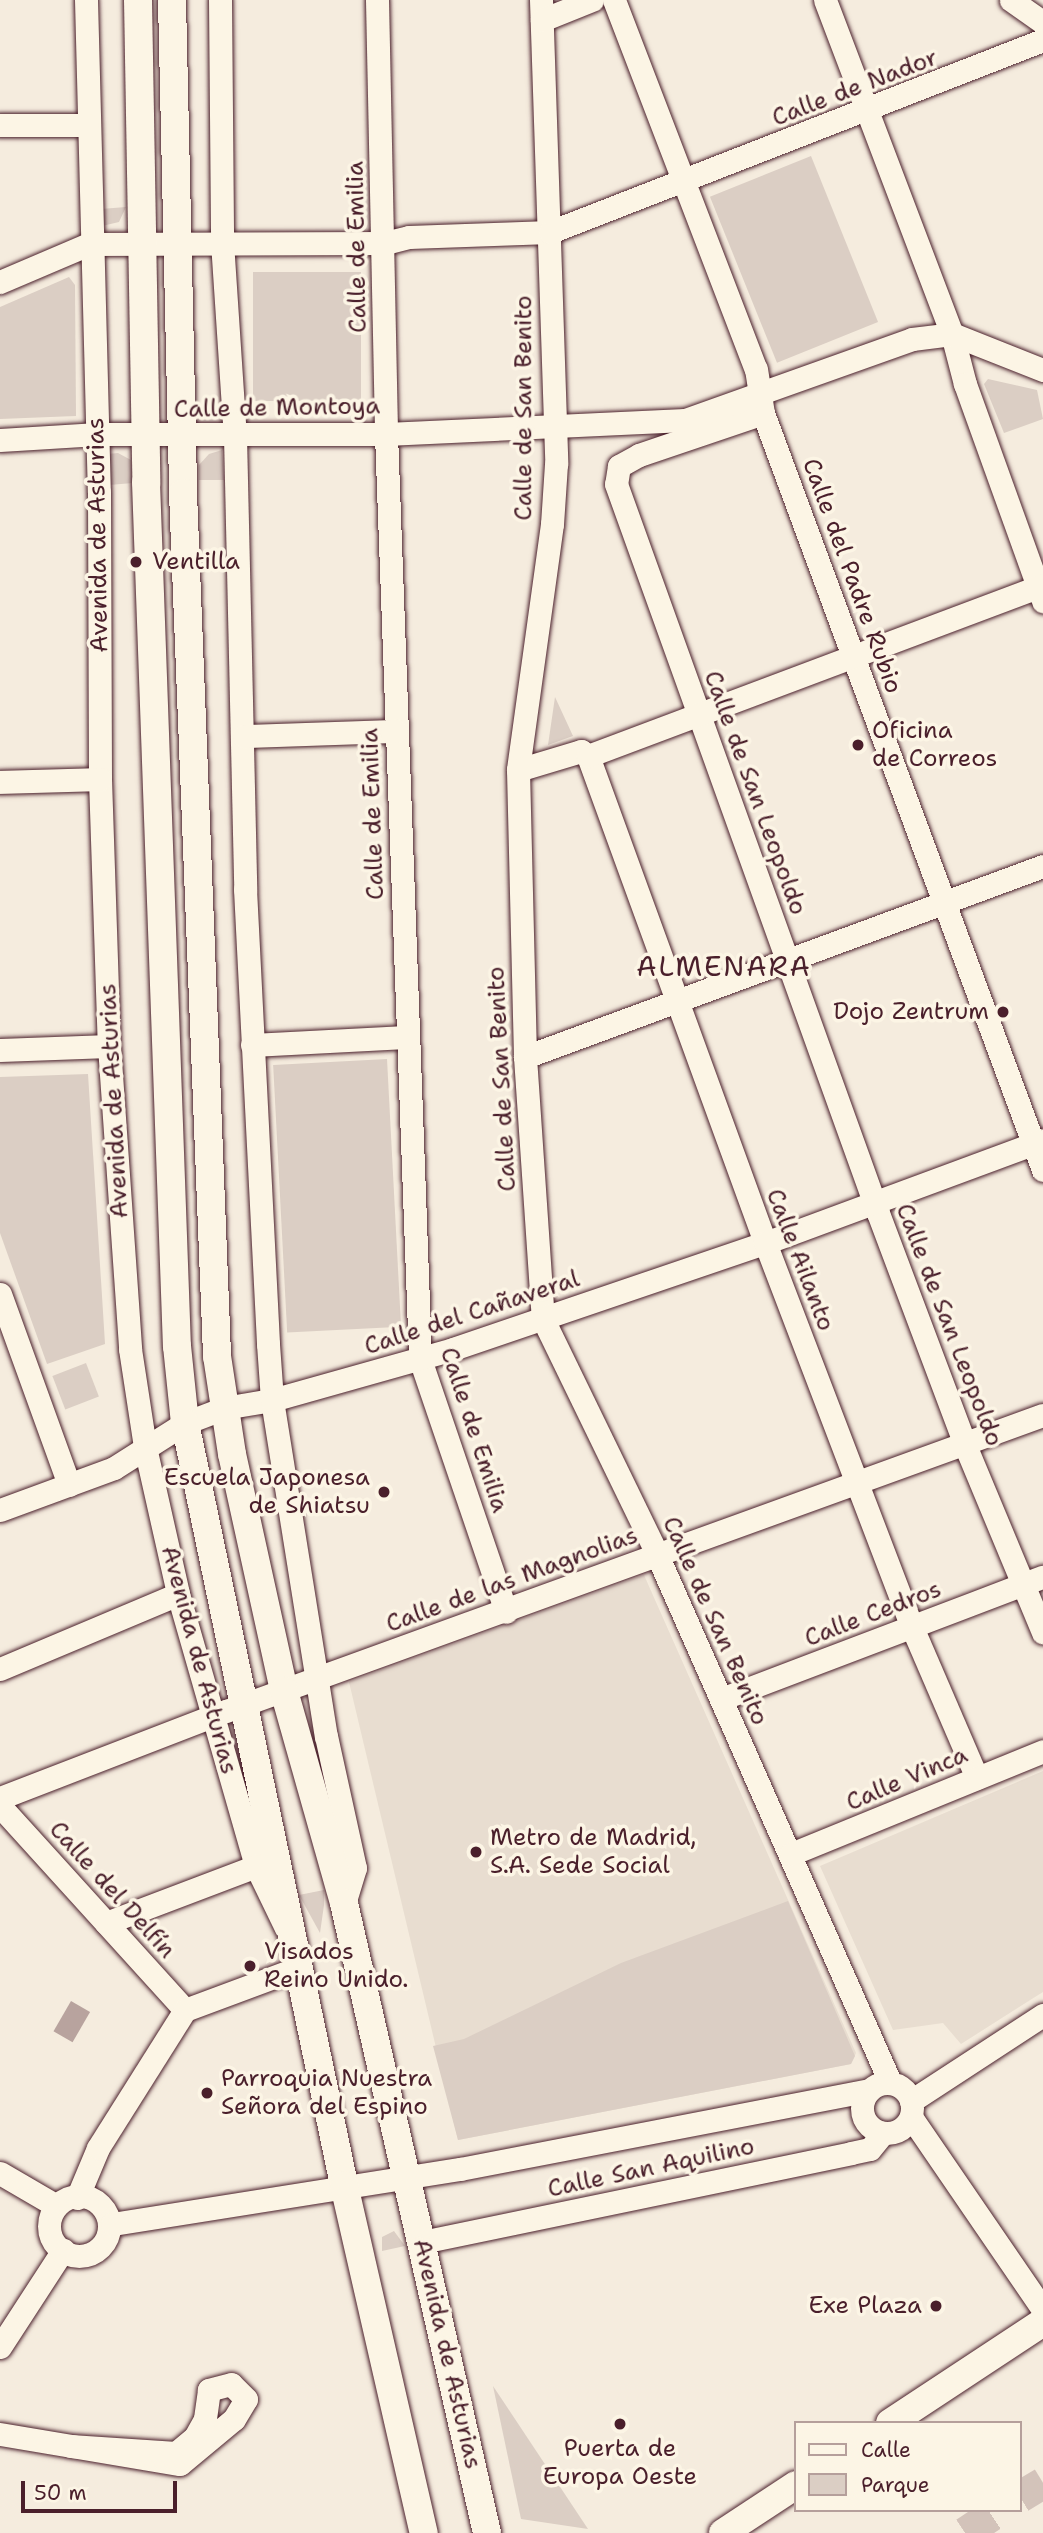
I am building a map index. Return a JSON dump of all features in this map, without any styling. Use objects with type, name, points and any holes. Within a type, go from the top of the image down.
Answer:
[{"type":"main road","name":"Avenida de Asturias","points":[[138,0],[145,242],[145,435],[176,1334],[185,1423],[344,2185],[424,2533]]},
{"type":"main road","name":"Avenida de Asturias","points":[[172,0],[213,1304],[224,1408],[284,1691],[344,1903],[487,2533]]},
{"type":"main road","points":[[893,2421],[1043,2322]]},
{"type":"main road","points":[[723,2533],[794,2486]]},
{"type":"street","name":"Avenida de Asturias","points":[[86,0],[89,244],[98,434],[100,779],[109,1046],[130,1349],[145,1447],[178,1594],[256,1866],[290,1934]]},
{"type":"street","points":[[220,0],[222,242],[235,436],[252,1045],[272,1400],[318,1680],[355,1868],[344,1903]]},
{"type":"street","name":"Calle de Emilia","points":[[377,0],[385,243],[386,433],[406,1037],[420,1359],[506,1612]]},
{"type":"street","points":[[541,10],[592,0]]},
{"type":"street","name":"Calle del Padre Rubio","points":[[614,0],[756,369],[762,404],[853,657],[1038,1142],[1043,1170]]},
{"type":"street","points":[[518,770],[581,751],[588,756],[853,657],[1041,591],[965,384],[953,334],[825,0]]},
{"type":"street","points":[[1011,0],[1043,22]]},
{"type":"street","name":"Calle de San Benito","points":[[541,10],[555,425],[552,524],[518,770],[524,1057],[543,1319],[657,1555],[791,1854],[880,2086]]},
{"type":"street","name":"Calle de Nador","points":[[222,242],[385,243],[410,237],[550,232],[1043,40]]},
{"type":"street","points":[[0,125],[88,125]]},
{"type":"street","points":[[0,282],[89,244],[222,242]]},
{"type":"street","points":[[762,404],[912,339],[953,334],[1043,370]]},
{"type":"street","name":"Calle de Montoya","points":[[0,440],[98,434],[235,436],[386,433],[685,420],[762,404]]},
{"type":"street","name":"Calle de San Leopoldo","points":[[762,404],[619,466],[616,484],[875,1203],[965,1444],[1021,1586],[1043,1632]]},
{"type":"street","points":[[244,736],[396,732]]},
{"type":"street","name":"Calle Ailanto","points":[[588,756],[675,1002],[765,1243],[912,1627],[977,1778]]},
{"type":"street","points":[[0,782],[100,779]]},
{"type":"street","points":[[524,1057],[1043,866]]},
{"type":"street","points":[[252,1045],[406,1037]]},
{"type":"street","points":[[0,1050],[109,1046]]},
{"type":"street","name":"Calle del Cañaveral","points":[[0,1510],[114,1468],[185,1423],[224,1408],[272,1400],[420,1359],[543,1319],[765,1243],[1038,1142]]},
{"type":"street","points":[[0,1294],[69,1485]]},
{"type":"street","name":"Calle de las Magnolias","points":[[0,1798],[242,1705],[858,1485],[1043,1415]]},
{"type":"street","name":"Calle Cedros","points":[[721,1699],[1043,1577]]},
{"type":"street","points":[[0,1669],[178,1594]]},
{"type":"street","name":"Calle Vinca","points":[[791,1854],[1043,1751]]},
{"type":"street","name":"Calle del Delfín","points":[[0,1806],[185,2010]]},
{"type":"street","points":[[106,1923],[256,1866]]},
{"type":"street","points":[[77,2198],[98,2148],[185,2010],[298,1968]]},
{"type":"street","points":[[1043,2015],[911,2109],[900,2130],[883,2133],[864,2118],[862,2103],[880,2086],[901,2087],[911,2109],[1043,2311]]},
{"type":"street","name":"Calle San Aquilino","points":[[405,2175],[460,2169],[880,2086]]},
{"type":"street","name":"Calle San Aquilino","points":[[422,2242],[860,2151],[877,2143],[883,2133]]},
{"type":"street","points":[[0,2173],[55,2205],[77,2198],[104,2209],[112,2224],[109,2239],[96,2250],[81,2253],[63,2250],[50,2239],[47,2227],[55,2205]]},
{"type":"street","points":[[112,2224],[405,2175]]},
{"type":"street","points":[[0,2347],[63,2250]]},
{"type":"street","points":[[0,2434],[70,2446],[180,2464],[234,2418],[246,2399],[231,2384],[209,2390],[205,2419],[194,2437],[176,2453],[70,2446]]},
{"type":"shaded area","points":[[644,1575],[856,2053],[851,2064],[458,2140],[349,1682]]},
{"type":"shaded area","points":[[1043,1771],[1043,1992],[961,2044],[943,2023],[893,2030],[820,1866]]},
{"type":"shaded area","points":[[71,2001],[90,2012],[73,2042],[54,2031]]},
{"type":"green space","points":[[811,156],[878,322],[777,363],[710,197]]},
{"type":"green space","points":[[126,207],[119,222],[102,226],[101,209]]},
{"type":"green space","points":[[253,272],[361,272],[361,401],[253,401]]},
{"type":"green space","points":[[69,277],[75,285],[76,416],[0,419],[0,307]]},
{"type":"green space","points":[[988,379],[1037,390],[1043,419],[1004,433],[984,384]]},
{"type":"green space","points":[[222,450],[224,480],[199,480],[199,465],[209,454]]},
{"type":"green space","points":[[118,453],[131,460],[133,483],[109,485],[107,454]]},
{"type":"green space","points":[[555,697],[573,736],[548,745]]},
{"type":"green space","points":[[387,1059],[401,1327],[287,1333],[273,1065]]},
{"type":"green space","points":[[88,1074],[105,1344],[47,1364],[0,1233],[0,1077]]},
{"type":"green space","points":[[86,1363],[99,1397],[65,1410],[52,1376]]},
{"type":"green space","points":[[324,1890],[324,1905],[320,1933],[299,1895]]},
{"type":"green space","points":[[788,1901],[855,2056],[851,2064],[458,2140],[433,2046],[464,2039],[621,1963]]},
{"type":"green space","points":[[394,2231],[405,2246],[382,2251],[382,2237]]},
{"type":"green space","points":[[493,2386],[588,2529],[521,2519]]},
{"type":"tunnel","points":[[1022,2496],[1043,2483]]},
{"type":"tunnel","points":[[965,2533],[997,2512]]},
{"type":"place","name":"Ventilla","points":[[136,562]]},
{"type":"place","name":"Oficina de Correos","points":[[858,745]]},
{"type":"place","name":"Dojo Zentrum","points":[[1003,1012]]},
{"type":"place","name":"Escuela Japonesa de Shiatsu","points":[[384,1492]]},
{"type":"place","name":"Metro de Madrid, S.A. Sede Social","points":[[476,1852]]},
{"type":"place","name":"Visados Reino Unido.","points":[[250,1966]]},
{"type":"place","name":"Parroquia Nuestra Señora del Espino","points":[[207,2093]]},
{"type":"place","name":"Exe Plaza","points":[[936,2306]]},
{"type":"place","name":"Puerta de Europa Oeste","points":[[620,2424]]},
{"type":"district","name":"ALMENARA","points":[[724,966]]}]
